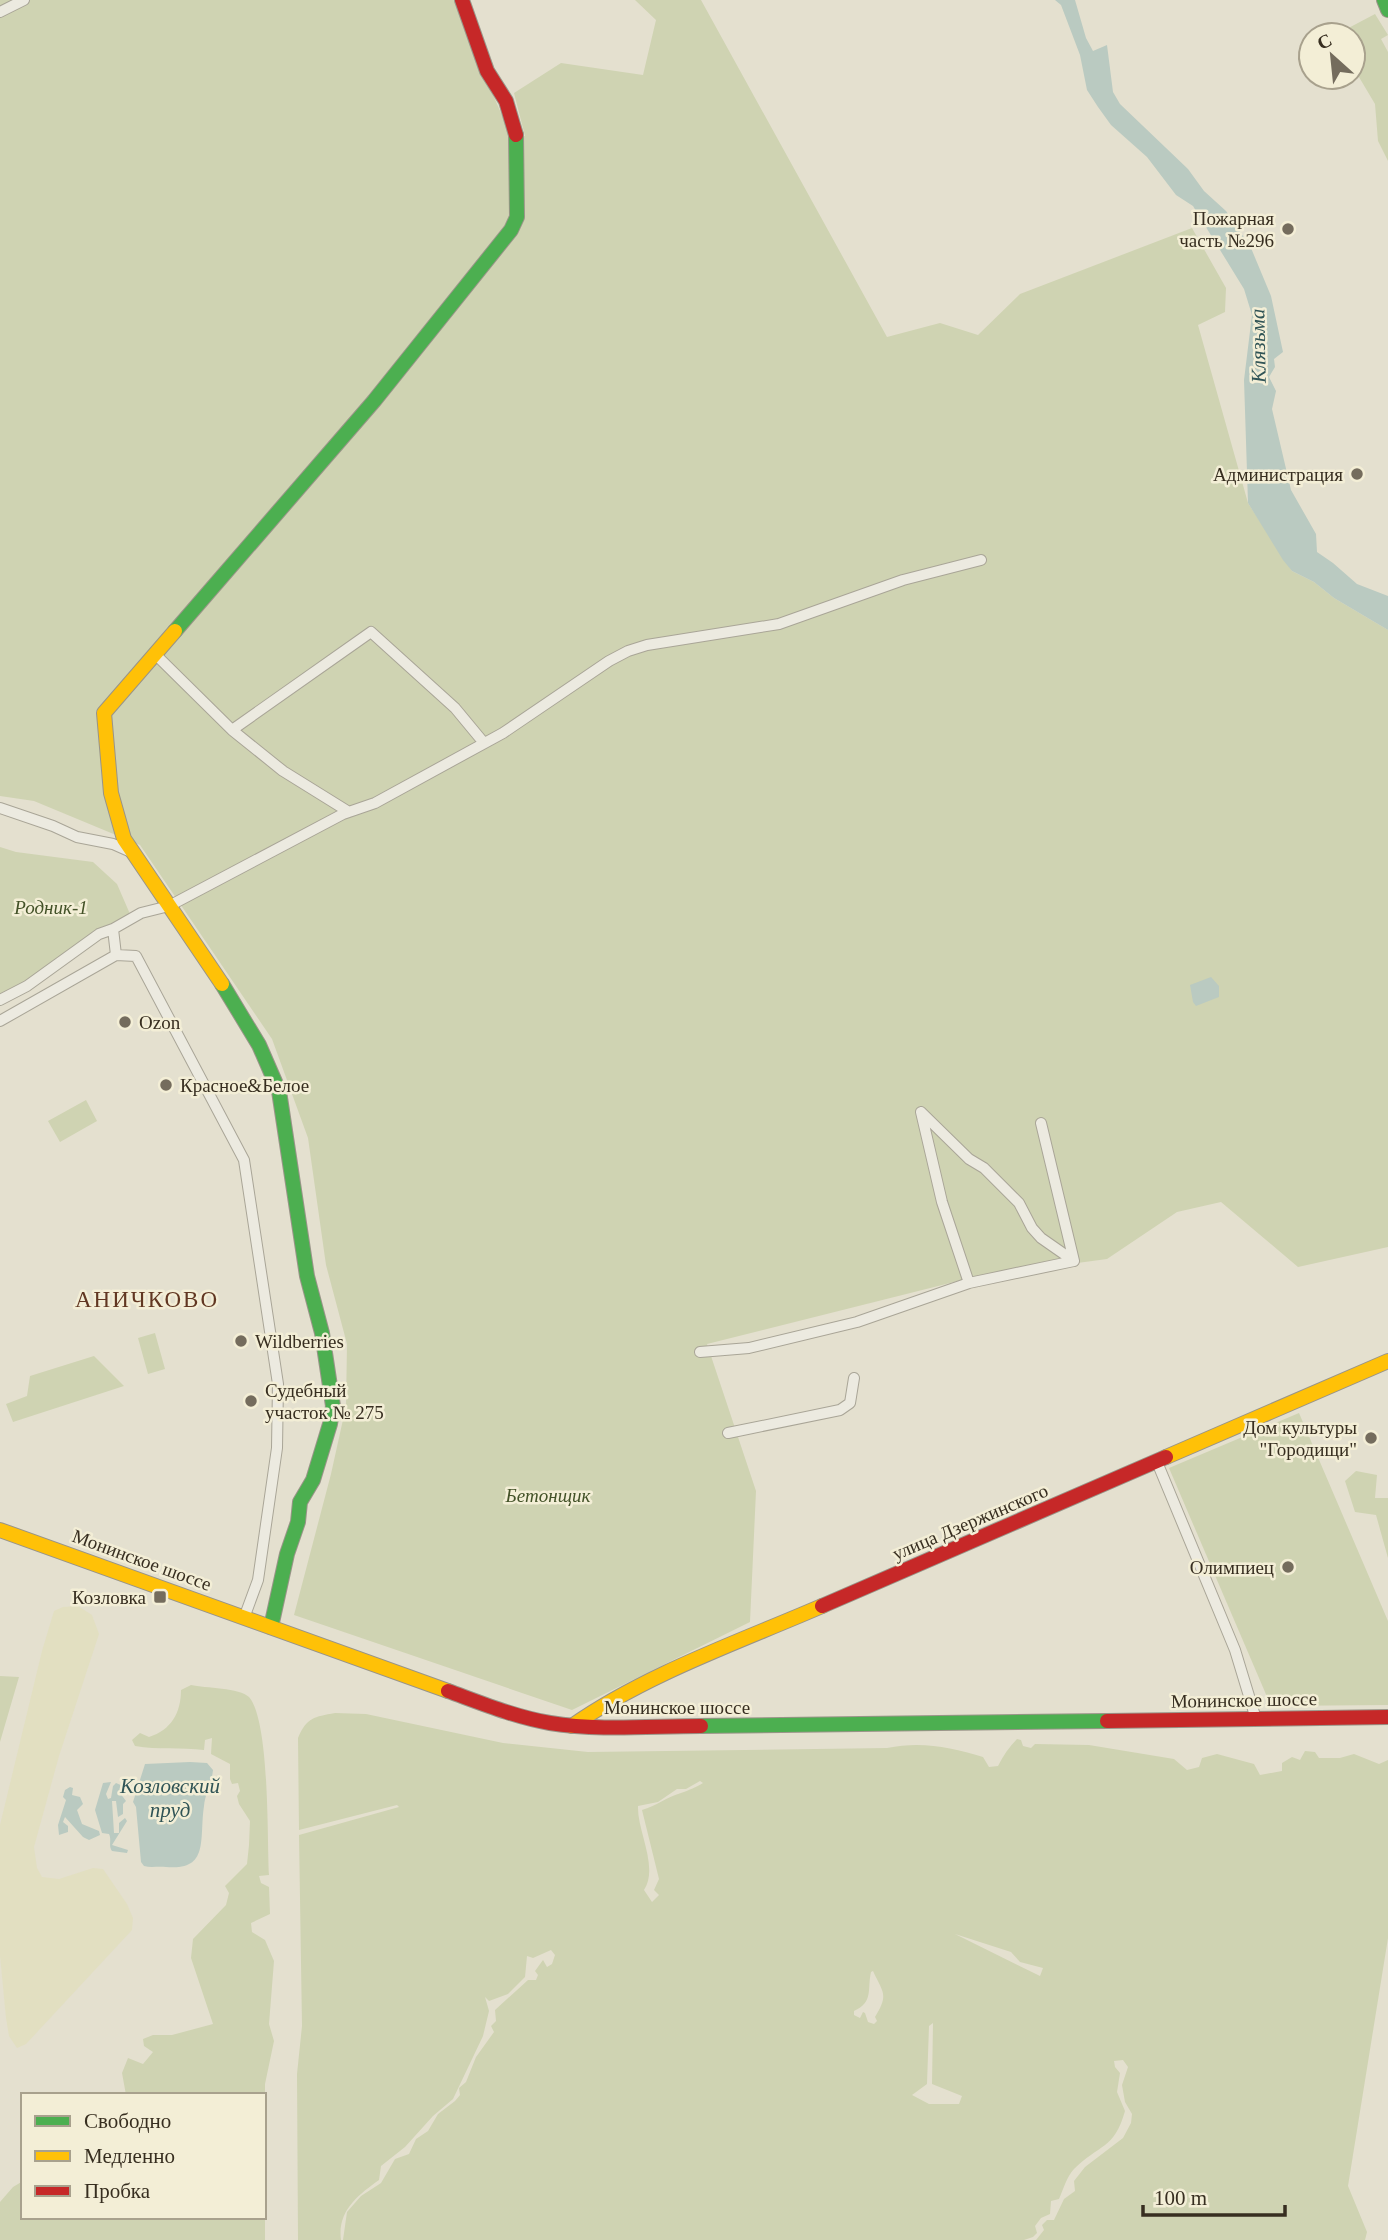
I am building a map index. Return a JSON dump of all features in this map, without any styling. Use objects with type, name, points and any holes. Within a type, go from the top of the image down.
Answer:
[{"type":"street","points":[[0,12],[24,0]]},
{"type":"street","points":[[271,1627],[286,1554],[298,1522],[300,1502],[313,1480],[333,1406],[322,1333],[307,1276],[289,1142],[279,1091],[259,1045],[216,975],[131,852],[120,828],[110,789],[104,713],[374,401],[511,230],[517,217],[516,130],[506,101],[487,71],[462,0]]},
{"type":"street","points":[[1384,0],[1388,10]]},
{"type":"street","points":[[0,1000],[27,986],[99,934],[141,913],[169,906],[349,812],[375,803],[503,733],[628,651],[647,645],[779,624],[903,580],[981,560]]},
{"type":"street","points":[[232,730],[371,632],[455,708],[484,743]]},
{"type":"street","points":[[155,654],[232,730],[283,771],[349,812]]},
{"type":"street","points":[[0,808],[53,826],[77,838],[113,844],[131,852]]},
{"type":"street","points":[[113,929],[116,955]]},
{"type":"street","points":[[0,1021],[116,955],[136,956],[244,1160],[278,1384],[277,1447],[260,1568],[244,1618]]},
{"type":"street","points":[[969,1283],[942,1202],[921,1112],[969,1159],[984,1168],[1018,1203],[1041,1238],[1074,1261]]},
{"type":"street","points":[[1041,1123],[1074,1261]]},
{"type":"street","points":[[700,1352],[749,1348],[857,1322],[969,1283],[1074,1261]]},
{"type":"street","name":"улица Дзержинского","points":[[572,1726],[615,1699],[673,1671],[1388,1361]]},
{"type":"street","points":[[728,1433],[840,1410],[850,1403],[854,1378]]},
{"type":"street","points":[[1157,1462],[1236,1650],[1256,1719]]},
{"type":"street","name":"Монинское шоссе","points":[[0,1530],[503,1711],[529,1719],[572,1726],[1388,1717]]},
{"type":"street","points":[[607,1727],[601,1718],[602,1712],[615,1699]]},
{"type":"shaded area","points":[[78,1606],[92,1615],[99,1634],[59,1756],[34,1847],[37,1868],[42,1877],[59,1879],[93,1868],[103,1869],[127,1904],[133,1918],[132,1930],[26,2044],[17,2048],[9,2036],[0,1956],[0,1825],[54,1611]]},
{"type":"green space","name":"Бетонщик","points":[[0,0],[458,0],[464,29],[512,138],[525,136],[514,93],[561,63],[643,75],[656,20],[635,0],[701,0],[887,337],[940,323],[978,335],[1020,294],[1192,228],[1226,288],[1225,312],[1198,325],[1248,503],[1292,571],[1314,582],[1334,598],[1388,630],[1388,1247],[1298,1267],[1221,1202],[1177,1212],[1107,1259],[974,1277],[707,1344],[756,1491],[750,1622],[572,1710],[294,1615],[346,1406],[347,1344],[326,1265],[308,1138],[272,1039],[140,845],[34,801],[0,796]]},
{"type":"green space","points":[[1375,14],[1388,35],[1381,39],[1388,52],[1388,161],[1378,141],[1375,104],[1367,91],[1367,21],[1362,21]]},
{"type":"green space","name":"Родник-1","points":[[0,847],[16,852],[93,862],[117,884],[130,914],[0,1004]]},
{"type":"green space","points":[[86,1100],[97,1121],[60,1142],[48,1121]]},
{"type":"green space","points":[[155,1333],[165,1369],[148,1374],[138,1338]]},
{"type":"green space","points":[[94,1356],[124,1386],[13,1422],[6,1404],[27,1396],[30,1376]]},
{"type":"green space","name":"Олимпиец","points":[[1299,1413],[1388,1621],[1388,1705],[1271,1706],[1169,1468]]},
{"type":"green space","points":[[1356,1471],[1377,1475],[1375,1498],[1388,1498],[1388,1558],[1376,1515],[1355,1512],[1345,1481]]},
{"type":"green space","points":[[0,1676],[19,1677],[0,1742]]},
{"type":"green space","points":[[191,1685],[244,1694],[249,1697],[256,1710],[261,1730],[269,1875],[259,1876],[261,1883],[269,1887],[270,1914],[251,1923],[252,1932],[265,1940],[274,1961],[269,2024],[274,2041],[265,2093],[126,2093],[122,2073],[128,2058],[143,2064],[153,2052],[144,2046],[143,2039],[153,2035],[172,2035],[213,2024],[191,1958],[193,1939],[226,1905],[229,1893],[225,1886],[247,1864],[250,1821],[239,1804],[238,1783],[232,1784],[230,1779],[230,1764],[211,1754],[212,1738],[205,1740],[204,1750],[135,1746],[132,1740],[140,1733],[149,1737],[157,1734],[169,1725],[177,1713],[181,1690]]},
{"type":"green space","points":[[335,1713],[366,1714],[503,1743],[588,1752],[887,1748],[924,1745],[983,1757],[989,1767],[998,1766],[1017,1739],[1021,1740],[1023,1746],[1031,1748],[1035,1744],[1089,1745],[1174,1759],[1187,1770],[1199,1767],[1202,1758],[1217,1754],[1254,1764],[1260,1775],[1282,1771],[1282,1763],[1292,1757],[1300,1760],[1305,1751],[1315,1752],[1319,1758],[1340,1758],[1354,1754],[1379,1764],[1388,1760],[1388,1938],[1348,2186],[1367,2232],[1365,2240],[1036,2240],[1044,2230],[1042,2225],[1047,2220],[1054,2220],[1064,2199],[1075,2191],[1074,2181],[1085,2167],[1123,2138],[1131,2123],[1132,2114],[1125,2102],[1122,2085],[1128,2067],[1123,2060],[1114,2061],[1120,2073],[1117,2092],[1125,2111],[1121,2124],[1111,2140],[1074,2169],[1059,2199],[1051,2201],[1050,2214],[1041,2218],[1035,2226],[1037,2233],[1024,2240],[343,2240],[347,2212],[361,2196],[381,2183],[395,2159],[409,2154],[416,2139],[428,2131],[438,2114],[460,2095],[459,2088],[466,2082],[476,2057],[494,2032],[491,2026],[496,2021],[495,2010],[528,1980],[536,1980],[538,1975],[535,1971],[543,1960],[547,1967],[552,1964],[555,1955],[551,1950],[533,1958],[527,1956],[525,1977],[508,1994],[489,2001],[485,1997],[489,2011],[483,2036],[453,2099],[433,2116],[405,2147],[381,2166],[379,2180],[357,2198],[346,2212],[342,2220],[341,2240],[298,2240],[297,2074],[302,2026],[299,1835],[399,1807],[397,1805],[299,1830],[298,1738],[308,1722],[316,1717]],"holes":[[[700,1781],[703,1783],[642,1810],[659,1879],[654,1890],[659,1895],[652,1902],[644,1890],[649,1871],[638,1806],[658,1802],[677,1789],[686,1789]],[[955,1934],[1011,1952],[1020,1962],[1043,1968],[1040,1976]],[[873,1971],[883,1994],[874,2024],[868,2022],[863,2012],[860,2018],[854,2015],[854,2011],[865,2004],[867,1999]],[[933,2023],[932,2084],[962,2096],[959,2104],[929,2104],[912,2095],[927,2084],[929,2026]]]},
{"type":"green space","points":[[21,2182],[21,2219],[265,2219],[265,2240],[0,2240],[0,2202]]},
{"type":"water","name":"Клязьма","points":[[1055,0],[1075,0],[1086,38],[1093,51],[1107,45],[1113,92],[1120,104],[1188,169],[1204,191],[1226,211],[1251,248],[1271,296],[1283,352],[1274,359],[1275,367],[1269,377],[1276,391],[1272,409],[1291,490],[1316,534],[1317,552],[1357,584],[1388,596],[1388,630],[1334,598],[1314,582],[1292,571],[1248,503],[1244,380],[1252,315],[1244,289],[1193,206],[1176,195],[1147,157],[1111,125],[1098,107],[1087,90],[1080,55],[1061,5]]},
{"type":"water","points":[[1211,977],[1219,986],[1219,997],[1196,1006],[1190,985]]},
{"type":"water","name":"Козловский пруд","points":[[207,1763],[213,1770],[205,1802],[200,1850],[190,1864],[180,1867],[144,1866],[141,1862],[136,1807],[133,1802],[145,1764]]},
{"type":"water","points":[[111,1782],[106,1794],[108,1799],[111,1798],[116,1783],[123,1786],[120,1793],[126,1801],[123,1804],[123,1814],[118,1817],[116,1801],[112,1801],[114,1833],[119,1833],[119,1823],[125,1818],[127,1821],[112,1845],[128,1850],[127,1853],[112,1851],[109,1834],[102,1833],[95,1810],[103,1783]]},
{"type":"water","points":[[73,1788],[72,1795],[80,1797],[83,1804],[77,1810],[82,1824],[99,1831],[100,1835],[89,1840],[83,1837],[65,1817],[63,1822],[68,1826],[68,1832],[59,1835],[58,1825],[66,1800],[63,1797],[65,1790]]},
{"type":"traffic: fast","points":[[1384,0],[1388,10]]},
{"type":"traffic: fast","points":[[175,631],[374,401],[511,230],[517,217],[516,135]]},
{"type":"traffic: fast","points":[[222,984],[259,1045],[279,1091],[307,1276],[322,1333],[333,1406],[313,1480],[300,1502],[298,1522],[287,1554],[271,1627]]},
{"type":"traffic: fast","points":[[701,1726],[1107,1721]]},
{"type":"traffic: slow","points":[[175,631],[104,713],[111,793],[124,839],[222,984]]},
{"type":"traffic: slow","points":[[1166,1457],[1388,1361]]},
{"type":"traffic: slow","points":[[0,1530],[448,1691]]},
{"type":"traffic: slow","points":[[572,1726],[601,1707],[662,1675],[822,1606]]},
{"type":"traffic: jam","points":[[462,0],[487,71],[506,101],[516,135]]},
{"type":"traffic: jam","points":[[822,1606],[1166,1457]]},
{"type":"traffic: jam","points":[[448,1691],[511,1713],[550,1723],[606,1727],[701,1726]]},
{"type":"traffic: jam","points":[[1107,1721],[1388,1717]]},
{"type":"place","name":"Пожарная часть №296","points":[[1288,229]]},
{"type":"place","name":"Администрация","points":[[1357,474]]},
{"type":"place","name":"Ozon","points":[[125,1022]]},
{"type":"place","name":"Красное&Белое","points":[[166,1085]]},
{"type":"place","name":"Wildberries","points":[[241,1341]]},
{"type":"place","name":"Судебный участок № 275","points":[[251,1401]]},
{"type":"place","name":"Дом культуры \"Городищи\"","points":[[1371,1438]]},
{"type":"place","name":"Олимпиец","points":[[1288,1567]]},
{"type":"place","name":"Козловка","points":[[160,1597]]},
{"type":"district","name":"АНИЧКОВО","points":[[147,1299]]}]
